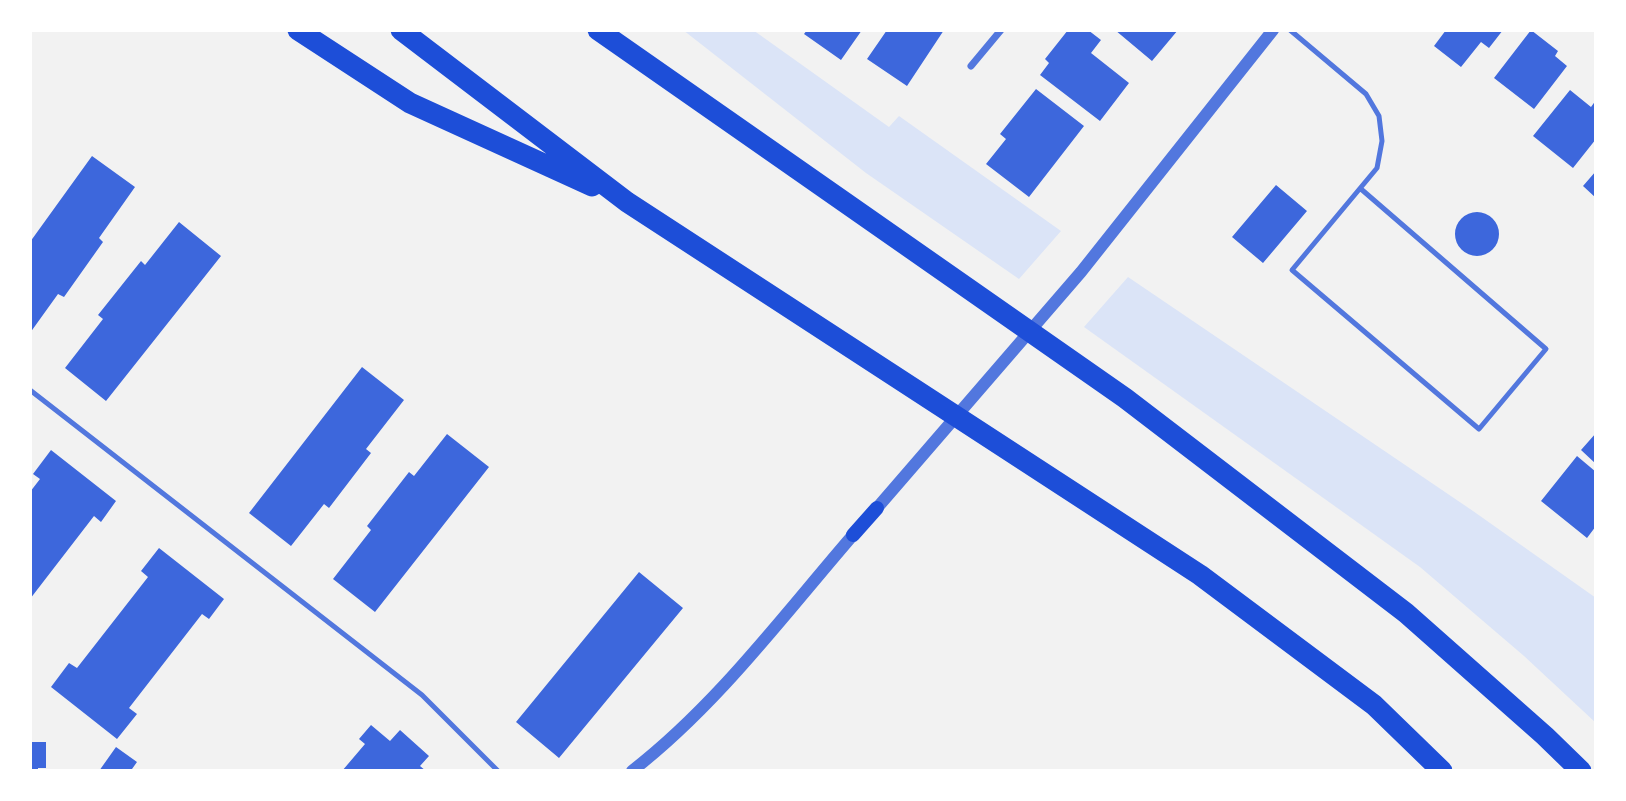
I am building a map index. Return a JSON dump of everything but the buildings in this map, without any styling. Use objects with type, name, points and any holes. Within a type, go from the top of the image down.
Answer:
[{"type":"highway","points":[[298,30],[410,103],[627,202]]},
{"type":"highway","points":[[401,30],[627,202],[1200,575],[1374,705],[1442,771]]},
{"type":"highway","points":[[598,30],[1125,398],[1406,613],[1581,771]]},
{"type":"highway","points":[[608,30],[631,52]]},
{"type":"main road","points":[[853,535],[877,508]]},
{"type":"street","points":[[971,66],[1001,30]]},
{"type":"street","points":[[877,508],[1081,272],[1273,30]]},
{"type":"street","points":[[632,771],[694,716],[853,535]]},
{"type":"lane","points":[[1290,30],[1366,94],[1379,116],[1382,141],[1377,168],[1293,270],[1479,429],[1546,349],[1361,189]]},
{"type":"lane","points":[[30,390],[422,695],[498,771]]},
{"type":"shaded area","points":[[683,30],[753,30],[889,127],[899,116],[1061,231],[1019,279],[866,173]]},
{"type":"shaded area","points":[[1128,277],[1473,511],[1596,598],[1596,723],[1524,656],[1420,567],[1084,327]]}]
